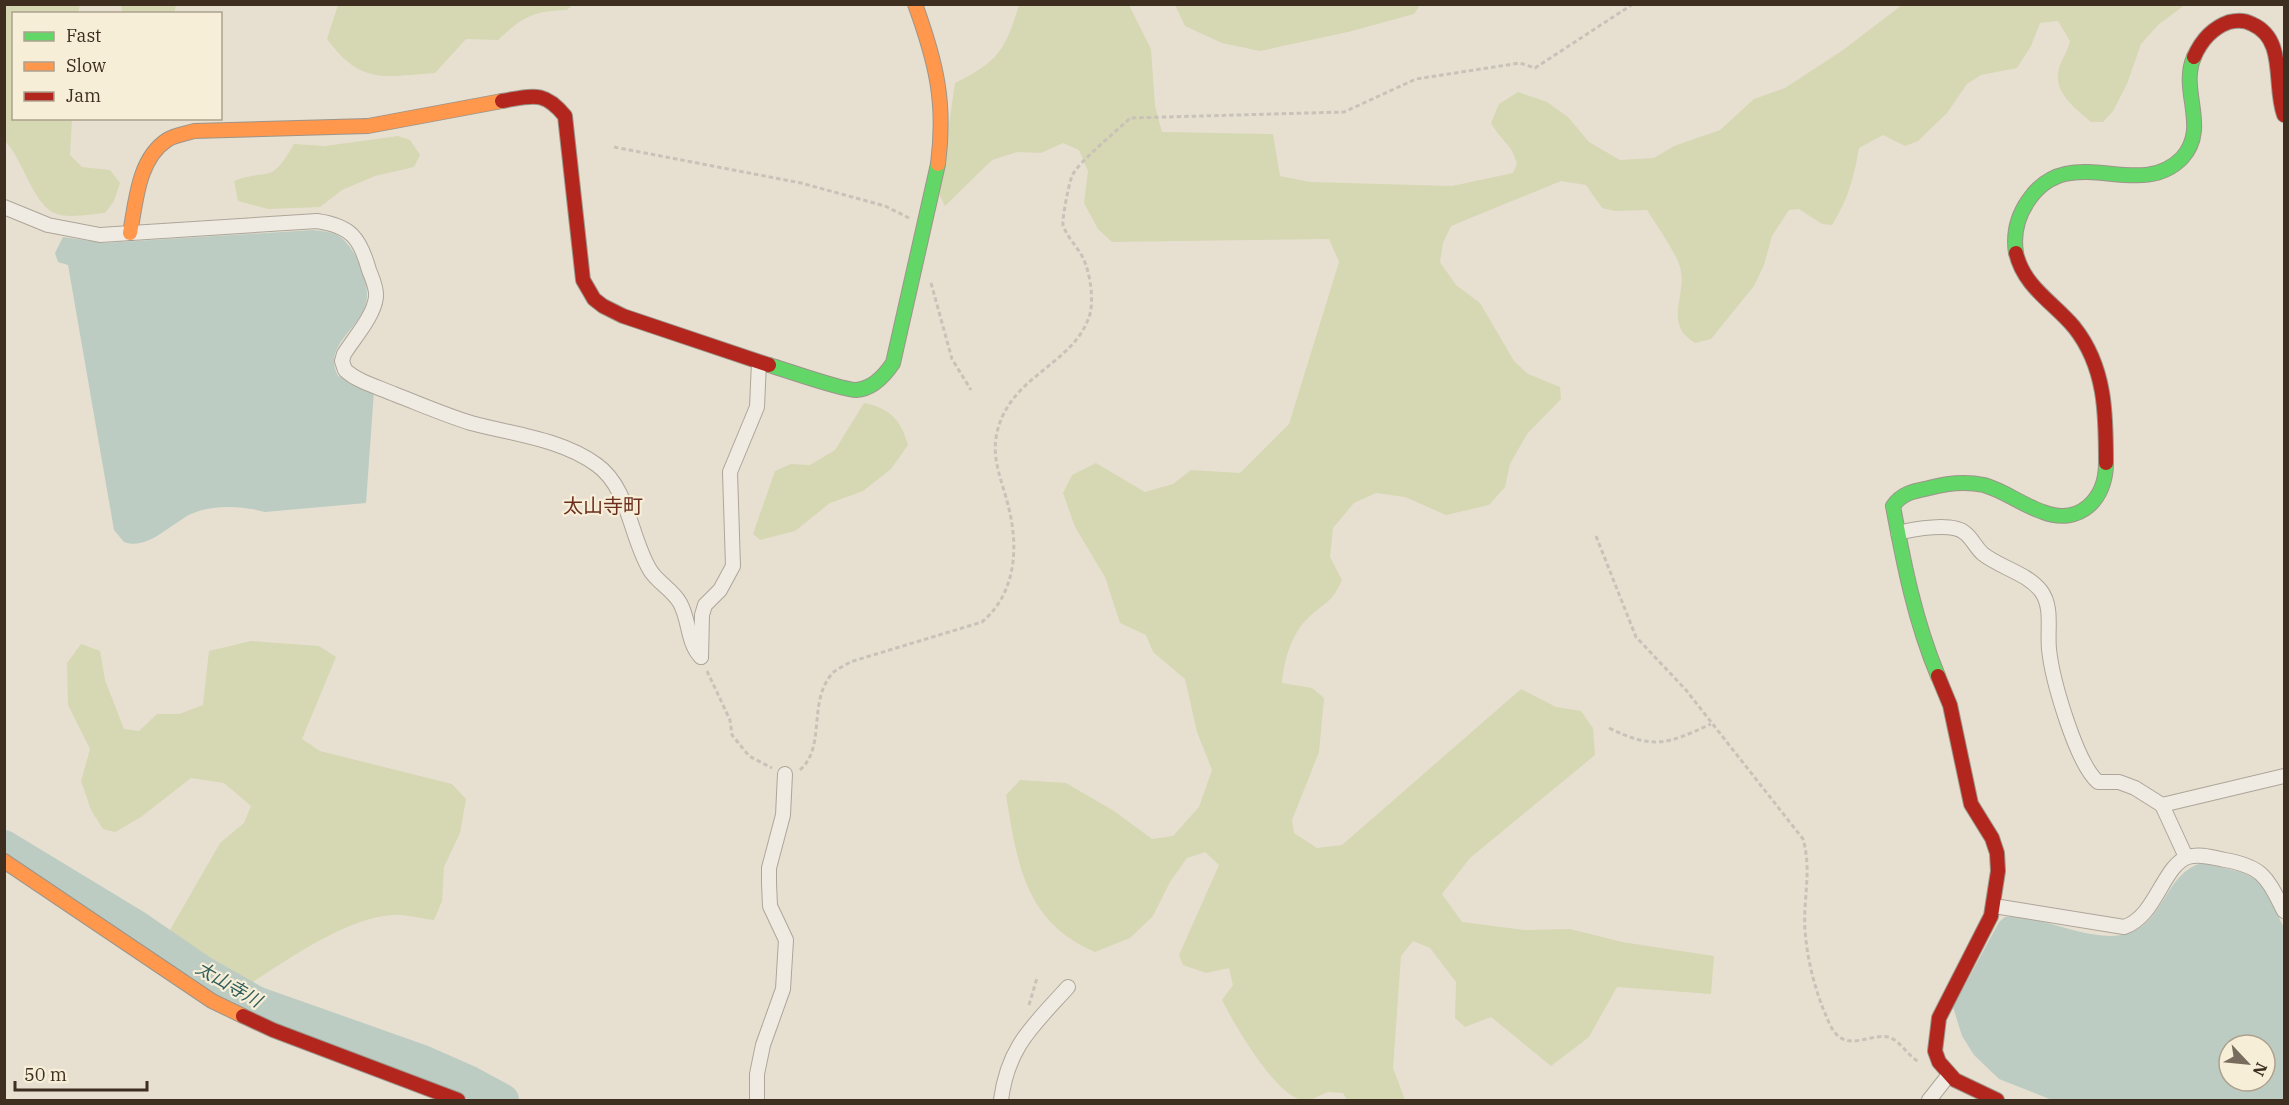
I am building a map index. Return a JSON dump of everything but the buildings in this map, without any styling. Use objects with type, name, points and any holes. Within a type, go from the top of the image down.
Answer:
[{"type":"street","points":[[130,233],[145,169],[154,151],[169,138],[195,132],[368,126],[537,95],[553,101],[565,116],[583,280],[592,299],[605,309],[623,316],[759,362],[855,390],[872,386],[885,376],[893,363],[937,176],[941,141],[942,108],[933,53],[915,4]]},
{"type":"street","points":[[1996,1101],[1962,1086],[1948,1076],[1938,1065],[1934,1046],[1939,1018],[1987,927],[1994,906],[1998,871],[1997,853],[1992,838],[1971,804],[1950,705],[1917,622],[1893,506],[1897,498],[1904,493],[1950,482],[1985,485],[2002,490],[2039,512],[2054,518],[2085,511],[2095,502],[2102,491],[2105,480],[2106,409],[2098,363],[2073,325],[2027,282],[2018,264],[2015,231],[2019,216],[2034,192],[2051,179],[2088,170],[2148,175],[2177,163],[2192,144],[2195,134],[2196,121],[2188,88],[2191,64],[2201,45],[2212,32],[2229,22],[2241,20],[2255,25],[2264,31],[2272,42],[2277,58],[2278,96],[2284,115]]},
{"type":"street","points":[[4,207],[20,215],[74,231],[100,235],[317,221],[336,224],[356,237],[363,248],[376,298],[344,354],[342,361],[345,370],[369,384],[428,407],[469,422],[552,444],[596,464],[608,474],[618,490],[642,556],[651,573],[680,602],[688,620],[693,649],[701,657]]},
{"type":"street","points":[[701,657],[702,615],[705,605],[720,590],[733,566],[730,472],[758,407],[759,362]]},
{"type":"street","points":[[1898,533],[1912,529],[1958,528],[1966,533],[1983,554],[2031,582],[2041,591],[2048,604],[2049,649],[2052,668],[2084,764],[2098,782],[2118,782],[2135,788],[2162,805],[2186,857]]},
{"type":"street","points":[[757,1101],[757,1074],[763,1045],[783,989],[786,940],[770,906],[768,883],[769,868],[783,815],[785,774]]},
{"type":"street","points":[[2162,805],[2284,776]]},
{"type":"street","points":[[1994,906],[2124,927],[2135,924],[2143,915],[2179,863],[2186,857],[2196,855],[2255,867],[2267,877],[2284,911]]},
{"type":"street","points":[[4,861],[212,1001],[273,1030],[423,1085],[458,1101]]},
{"type":"street","points":[[1002,1101],[1010,1059],[1023,1036],[1068,987]]},
{"type":"street","points":[[1929,1101],[1948,1076]]},
{"type":"path","points":[[701,657],[730,720],[732,735],[739,746],[748,756],[785,774],[800,770],[809,763],[815,747],[816,718],[822,693],[831,674],[850,662],[982,622],[998,608],[1013,567],[1010,510],[995,457],[996,437],[1012,398],[1073,342],[1085,327],[1090,311],[1088,274],[1082,256],[1062,222],[1072,175],[1130,118],[1344,112],[1416,79],[1520,63],[1535,68],[1633,4]]},
{"type":"path","points":[[614,147],[801,183],[885,206],[910,219]]},
{"type":"path","points":[[928,275],[952,359],[971,390]]},
{"type":"path","points":[[1596,536],[1636,637],[1686,690],[1803,839],[1807,854],[1805,930],[1811,966],[1818,996],[1836,1034],[1842,1039],[1853,1041],[1884,1037],[1892,1039],[1923,1065],[1938,1065]]},
{"type":"path","points":[[1609,728],[1638,741],[1661,744],[1677,740],[1711,724]]},
{"type":"green space","points":[[338,4],[572,5],[567,10],[545,12],[529,17],[498,40],[466,39],[435,73],[387,76],[375,75],[351,65],[327,39]]},
{"type":"green space","points":[[4,5],[80,5],[78,12],[12,12],[12,120],[72,120],[70,155],[82,167],[110,170],[120,183],[114,201],[105,213],[65,216],[54,213],[40,200],[5,141]]},
{"type":"green space","points":[[121,5],[176,5],[174,12],[122,12]]},
{"type":"green space","points":[[1019,5],[1129,5],[1151,49],[1155,106],[1162,132],[1273,134],[1280,176],[1310,182],[1452,186],[1513,173],[1517,164],[1515,157],[1491,123],[1499,104],[1518,92],[1547,102],[1568,117],[1589,142],[1620,160],[1654,158],[1674,146],[1720,130],[1754,99],[1785,88],[1843,50],[1902,5],[2185,5],[2159,24],[2141,44],[2127,84],[2113,111],[2103,122],[2091,122],[2066,99],[2062,92],[2058,77],[2059,68],[2070,41],[2058,21],[2040,23],[2031,46],[2017,68],[1981,75],[1967,84],[1947,113],[1918,141],[1905,146],[1883,135],[1859,148],[1850,188],[1832,225],[1822,224],[1799,209],[1789,210],[1772,236],[1764,265],[1754,286],[1711,339],[1695,343],[1685,335],[1680,327],[1678,308],[1682,278],[1680,267],[1647,210],[1615,211],[1602,208],[1586,185],[1561,181],[1451,226],[1443,243],[1440,262],[1456,285],[1480,303],[1514,361],[1528,374],[1560,387],[1561,399],[1527,434],[1510,464],[1505,487],[1489,505],[1446,515],[1405,497],[1376,493],[1354,503],[1333,528],[1330,557],[1342,580],[1331,598],[1308,618],[1297,632],[1289,648],[1283,674],[1282,683],[1312,688],[1324,698],[1319,752],[1292,820],[1294,833],[1317,848],[1342,845],[1521,689],[1556,707],[1581,711],[1593,728],[1595,755],[1470,858],[1442,894],[1462,922],[1525,930],[1570,929],[1622,942],[1714,956],[1711,994],[1617,987],[1589,1037],[1551,1066],[1491,1017],[1465,1027],[1455,1018],[1456,982],[1430,948],[1413,941],[1401,956],[1393,1068],[1405,1100],[1347,1100],[1343,1093],[1329,1092],[1313,1099],[1302,1100],[1280,1086],[1268,1072],[1245,1041],[1228,1011],[1222,1000],[1233,985],[1229,968],[1206,973],[1183,965],[1179,955],[1219,865],[1205,852],[1187,858],[1170,882],[1153,916],[1130,938],[1095,952],[1071,939],[1053,924],[1039,907],[1020,866],[1006,795],[1020,780],[1066,783],[1114,811],[1152,839],[1173,836],[1199,807],[1212,770],[1197,732],[1185,679],[1153,652],[1146,635],[1120,623],[1105,577],[1075,527],[1063,493],[1072,475],[1096,463],[1145,492],[1173,484],[1191,470],[1240,473],[1289,424],[1339,262],[1329,239],[1112,242],[1098,229],[1084,203],[1088,171],[1079,150],[1063,143],[1041,153],[1017,152],[992,160],[945,206],[939,194],[955,83],[982,68],[998,53],[1009,33]]},
{"type":"green space","points":[[1175,5],[1420,5],[1414,14],[1348,32],[1260,51],[1222,43],[1185,26]]},
{"type":"green space","points":[[398,136],[410,140],[420,155],[414,167],[375,176],[342,190],[320,207],[268,209],[238,201],[234,181],[274,171],[294,144],[325,146]]},
{"type":"green space","points":[[864,403],[881,408],[893,416],[905,436],[908,445],[891,469],[863,491],[830,503],[795,531],[760,540],[753,534],[775,471],[791,464],[810,465],[835,450]]},
{"type":"green space","points":[[251,641],[319,646],[336,657],[302,739],[320,751],[452,784],[466,799],[460,833],[444,867],[442,901],[434,920],[392,915],[355,924],[316,942],[247,986],[211,969],[166,937],[220,843],[244,823],[251,806],[224,783],[191,778],[141,817],[115,832],[103,829],[91,810],[81,781],[90,749],[68,705],[67,663],[81,644],[100,651],[105,680],[124,729],[139,731],[157,714],[179,714],[203,705],[209,651]]},
{"type":"shaded area","points":[[313,230],[333,233],[343,239],[358,260],[365,278],[366,303],[357,321],[338,346],[334,365],[338,376],[374,391],[366,503],[265,512],[238,507],[218,507],[191,514],[142,543],[124,542],[114,530],[68,265],[58,262],[55,253],[63,237],[104,243]]},
{"type":"shaded area","points":[[2202,863],[2241,872],[2258,880],[2265,888],[2284,928],[2284,1100],[2052,1100],[1999,1079],[1974,1055],[1962,1036],[1953,1007],[1999,922],[2005,917],[2020,917],[2085,933],[2117,936],[2143,926],[2181,876],[2190,868]]},
{"type":"waterway","name":"太山寺川","points":[[4,846],[136,926],[203,972],[256,1002],[420,1060],[470,1082],[503,1100]]},
{"type":"traffic: fast","points":[[2016,253],[2015,239],[2021,213],[2028,201],[2045,183],[2063,174],[2083,172],[2145,175],[2164,170],[2182,158],[2194,134],[2190,83],[2190,70],[2194,57]]},
{"type":"traffic: fast","points":[[769,365],[856,390],[873,384],[886,372],[893,363],[938,164]]},
{"type":"traffic: fast","points":[[1938,676],[1917,614],[1893,506],[1904,495],[1913,492],[1936,486],[1970,483],[1992,488],[2043,512],[2068,515],[2079,512],[2096,498],[2105,476],[2106,463]]},
{"type":"traffic: slow","points":[[915,4],[934,64],[940,101],[938,164]]},
{"type":"traffic: slow","points":[[130,233],[144,170],[157,148],[173,137],[194,131],[368,126],[502,101]]},
{"type":"traffic: slow","points":[[4,861],[212,1001],[243,1016]]},
{"type":"traffic: jam","points":[[2194,57],[2208,36],[2229,22],[2247,22],[2263,31],[2275,52],[2284,115]]},
{"type":"traffic: jam","points":[[502,101],[537,97],[551,102],[565,116],[583,280],[594,299],[623,316],[769,365]]},
{"type":"traffic: jam","points":[[2016,253],[2032,285],[2074,327],[2085,342],[2092,358],[2102,392],[2106,427],[2106,463]]},
{"type":"traffic: jam","points":[[1938,676],[1950,705],[1971,804],[1992,838],[1997,853],[1998,871],[1991,916],[1939,1018],[1935,1051],[1939,1062],[1955,1080],[1997,1100]]},
{"type":"traffic: jam","points":[[243,1016],[273,1030],[458,1100]]},
{"type":"district","name":"太山寺町","points":[[603,505]]}]
